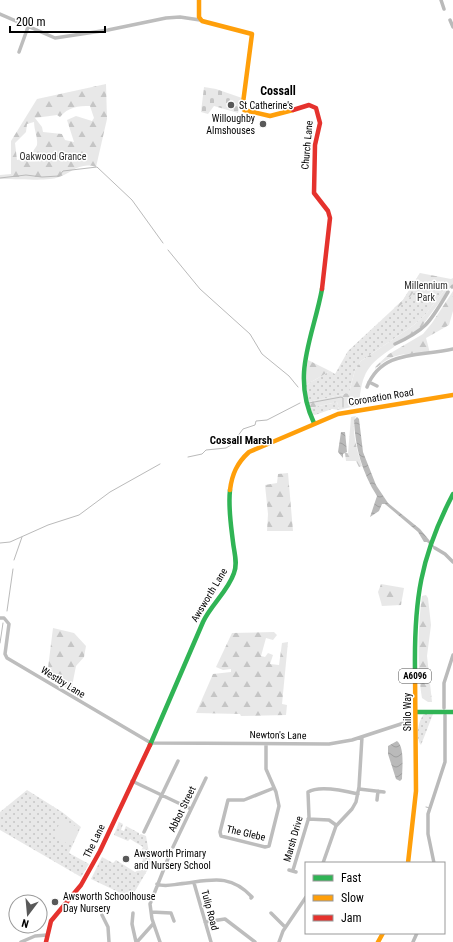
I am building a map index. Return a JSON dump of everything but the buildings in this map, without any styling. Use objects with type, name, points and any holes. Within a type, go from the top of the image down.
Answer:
[{"type":"street","points":[[0,14],[48,36],[61,38],[166,18],[180,17],[200,20],[200,0]]},
{"type":"street","name":"Church Lane","points":[[200,20],[251,33],[252,38],[243,108],[248,111],[270,116],[309,105],[316,108],[319,115],[319,128],[314,147],[314,193],[328,210],[330,218],[320,297],[309,338],[303,370],[305,407],[314,423]]},
{"type":"street","points":[[19,52],[28,27]]},
{"type":"street","points":[[368,387],[374,374],[388,361],[400,357],[433,354],[453,349]]},
{"type":"street","points":[[369,382],[377,386]]},
{"type":"street","name":"Coronation Road","points":[[314,423],[338,414],[453,395]]},
{"type":"street","name":"Awsworth Lane","points":[[151,743],[203,621],[235,571],[230,494],[232,477],[235,468],[243,456],[249,452],[314,423]]},
{"type":"street","name":"Shilo Way","points":[[408,862],[413,838],[416,801],[415,638],[417,597],[428,551],[453,494]]},
{"type":"street","name":"Westby Lane","points":[[0,618],[4,618],[9,624],[6,654],[7,658],[151,743]]},
{"type":"street","points":[[416,712],[453,712]]},
{"type":"street","points":[[400,718],[402,724]]},
{"type":"street","name":"Newton's Lane","points":[[151,743],[329,744],[362,737],[407,722]]},
{"type":"street","points":[[323,862],[336,825],[353,808],[358,794],[362,737]]},
{"type":"street","name":"The Lane","points":[[46,942],[51,921],[81,885],[91,868],[151,743]]},
{"type":"street","name":"The Glebe","points":[[266,744],[266,769],[278,797],[279,809],[268,847],[221,836],[220,832],[228,800],[244,800],[274,788]]},
{"type":"street","points":[[144,832],[145,825],[178,761]]},
{"type":"street","name":"Abbot Street","points":[[172,847],[206,778]]},
{"type":"street","points":[[132,781],[191,809]]},
{"type":"street","name":"Marsh Drive","points":[[293,870],[308,819],[307,795],[311,790],[338,790],[358,794]]},
{"type":"street","points":[[359,790],[384,792]]},
{"type":"street","points":[[377,800],[378,792]]},
{"type":"street","points":[[308,819],[329,820],[336,825]]},
{"type":"street","points":[[160,942],[150,912],[151,902],[171,851]]},
{"type":"street","points":[[157,884],[167,886],[220,879],[228,880],[244,888],[251,898]]},
{"type":"street","name":"Tulip Road","points":[[194,883],[211,942]]},
{"type":"street","points":[[279,942],[285,927],[305,898]]},
{"type":"street","points":[[150,912],[171,913],[174,921]]},
{"type":"street","points":[[134,913],[132,924],[137,942]]},
{"type":"street","points":[[271,913],[285,927]]},
{"type":"street","points":[[102,915],[108,927],[109,942]]},
{"type":"street","points":[[205,922],[225,919],[254,942]]},
{"type":"street","points":[[137,942],[153,924]]},
{"type":"street","points":[[21,942],[35,936],[47,935]]},
{"type":"green space","name":"Oakwood Grance","points":[[106,84],[107,119],[96,167],[80,167],[51,179],[0,179],[0,175],[11,174],[11,141],[37,99]],"holes":[[[90,106],[94,118],[92,121],[76,116],[67,120],[74,142],[65,140],[62,134],[43,132],[42,127],[35,118],[57,115],[60,117],[66,111],[74,108]],[[34,122],[37,145],[32,157],[17,160],[15,143],[26,132],[27,124]]]},
{"type":"green space","points":[[204,87],[216,89],[242,98],[238,113],[214,106],[208,114],[201,112]]},
{"type":"green space","name":"Millennium Park","points":[[420,273],[446,288],[426,314],[414,325],[361,361],[355,370],[349,393],[308,402],[306,385],[330,371],[335,374],[348,351],[403,300]]},
{"type":"green space","points":[[420,273],[451,279],[453,278],[453,284],[419,330],[396,343],[394,347],[378,359],[368,370],[364,377],[359,405],[339,410],[337,402],[310,408],[308,402],[349,393],[355,370],[361,361],[414,325],[426,314],[446,288],[437,287],[416,289],[409,298],[396,309],[394,308],[403,300]]},
{"type":"green space","points":[[453,291],[453,311],[449,325],[426,338],[430,353],[400,355],[388,359],[375,369],[375,367],[389,354],[423,334]]},
{"type":"green space","points":[[308,360],[330,371],[306,385],[305,377]]},
{"type":"green space","points":[[337,402],[339,410],[332,409],[315,415],[311,414],[310,408]]},
{"type":"green space","points":[[356,416],[354,421],[354,433],[362,466],[359,467],[356,461],[346,461],[345,453],[348,453],[351,417]]},
{"type":"green space","points":[[288,473],[293,531],[267,531],[268,514],[265,485],[277,483],[278,474]]},
{"type":"green space","points":[[381,584],[404,588],[401,605],[382,606],[378,592]]},
{"type":"green space","points":[[426,595],[428,598],[431,625],[427,656],[432,702],[428,702],[422,698],[419,674],[419,633],[421,607],[422,596]]},
{"type":"green space","points":[[53,628],[74,633],[86,646],[84,657],[76,666],[71,691],[47,676]]},
{"type":"green space","points":[[274,632],[277,635],[273,640],[266,638],[261,656],[265,657],[268,653],[273,655],[270,664],[279,665],[282,643],[288,642],[282,704],[287,705],[286,715],[241,716],[240,714],[196,713],[213,674],[231,672],[231,669],[223,670],[216,667],[232,633]]},
{"type":"green space","points":[[424,714],[433,714],[421,745],[418,738],[418,730],[420,721]]},
{"type":"green space","points":[[27,790],[62,812],[81,827],[69,853],[89,864],[81,877],[0,830],[0,812]]},
{"type":"green space","points":[[62,819],[79,828],[70,845],[53,836]]},
{"type":"green space","name":"Awsworth Primary and Nursery School","points":[[119,822],[123,824],[121,830],[124,831],[126,826],[139,833],[139,835],[141,834],[146,836],[151,864],[131,898],[91,879],[102,857],[113,863],[116,860],[135,872],[140,869],[143,859],[133,857],[136,850],[140,852],[143,847],[130,839],[128,841],[114,835]]},
{"type":"water","points":[[357,417],[359,419],[363,452],[376,485],[388,503],[420,529],[435,549],[427,542],[424,542],[418,532],[385,504],[382,504],[379,511],[370,517],[377,496],[367,478],[360,459],[354,420]]},
{"type":"water","points":[[341,432],[345,432],[347,452],[343,454],[343,458],[338,452]]},
{"type":"water","points":[[397,741],[400,744],[403,764],[402,779],[400,781],[396,779],[388,754],[388,746]]},
{"type":"waterway","points":[[441,0],[444,9]]},
{"type":"waterway","points":[[450,20],[453,27]]},
{"type":"waterway","points":[[0,178],[26,175],[42,177],[59,176],[63,171],[97,167],[132,200],[163,243]]},
{"type":"waterway","points":[[168,250],[200,289],[250,334],[262,354],[289,376],[298,387]]},
{"type":"waterway","points":[[395,344],[406,339],[427,324],[437,311],[448,292]]},
{"type":"waterway","points":[[309,403],[341,397],[343,398],[343,407]]},
{"type":"waterway","points":[[188,457],[202,454],[206,450],[226,448],[231,445],[243,429],[255,425],[256,421],[267,420],[300,403]]},
{"type":"waterway","points":[[0,543],[10,542],[48,525],[79,515],[110,492],[160,464]]},
{"type":"waterway","points":[[14,560],[22,537]]},
{"type":"waterway","points":[[435,548],[445,554],[453,562]]},
{"type":"waterway","points":[[7,611],[13,569]]},
{"type":"waterway","points":[[0,643],[3,623]]},
{"type":"waterway","points":[[444,708],[444,683],[453,655]]},
{"type":"waterway","points":[[434,862],[428,834],[428,814],[445,762],[445,715]]},
{"type":"waterway","points":[[426,807],[430,808]]},
{"type":"waterway","points":[[413,942],[417,934]]},
{"type":"traffic: fast","points":[[314,423],[307,405],[304,388],[304,372],[309,340],[322,289]]},
{"type":"traffic: fast","points":[[150,745],[203,622],[228,586],[234,573],[236,561],[230,516],[230,490]]},
{"type":"traffic: fast","points":[[415,671],[416,623],[421,580],[433,538],[453,494]]},
{"type":"traffic: fast","points":[[416,712],[453,712]]},
{"type":"traffic: slow","points":[[199,0],[199,17],[202,21],[252,34],[243,103],[244,110],[270,116],[293,110]]},
{"type":"traffic: slow","points":[[230,490],[236,469],[241,460],[249,452],[338,414],[453,395]]},
{"type":"traffic: slow","points":[[408,862],[416,791],[415,671]]},
{"type":"traffic: slow","points":[[378,942],[382,934]]},
{"type":"traffic: jam","points":[[293,110],[309,105],[316,108],[320,123],[315,145],[314,193],[328,211],[330,218],[322,289]]},
{"type":"traffic: jam","points":[[46,942],[51,921],[81,885],[100,851],[150,745]]},
{"type":"place","name":"St Catherine's","points":[[231,105]]},
{"type":"place","name":"Willoughby Almshouses","points":[[263,124]]},
{"type":"place","name":"Awsworth Primary and Nursery School","points":[[126,859]]},
{"type":"place","name":"Awsworth Schoolhouse Day Nursery","points":[[55,902]]},
{"type":"district","name":"Cossall","points":[[278,91]]},
{"type":"district","name":"Cossall Marsh","points":[[241,440]]}]
